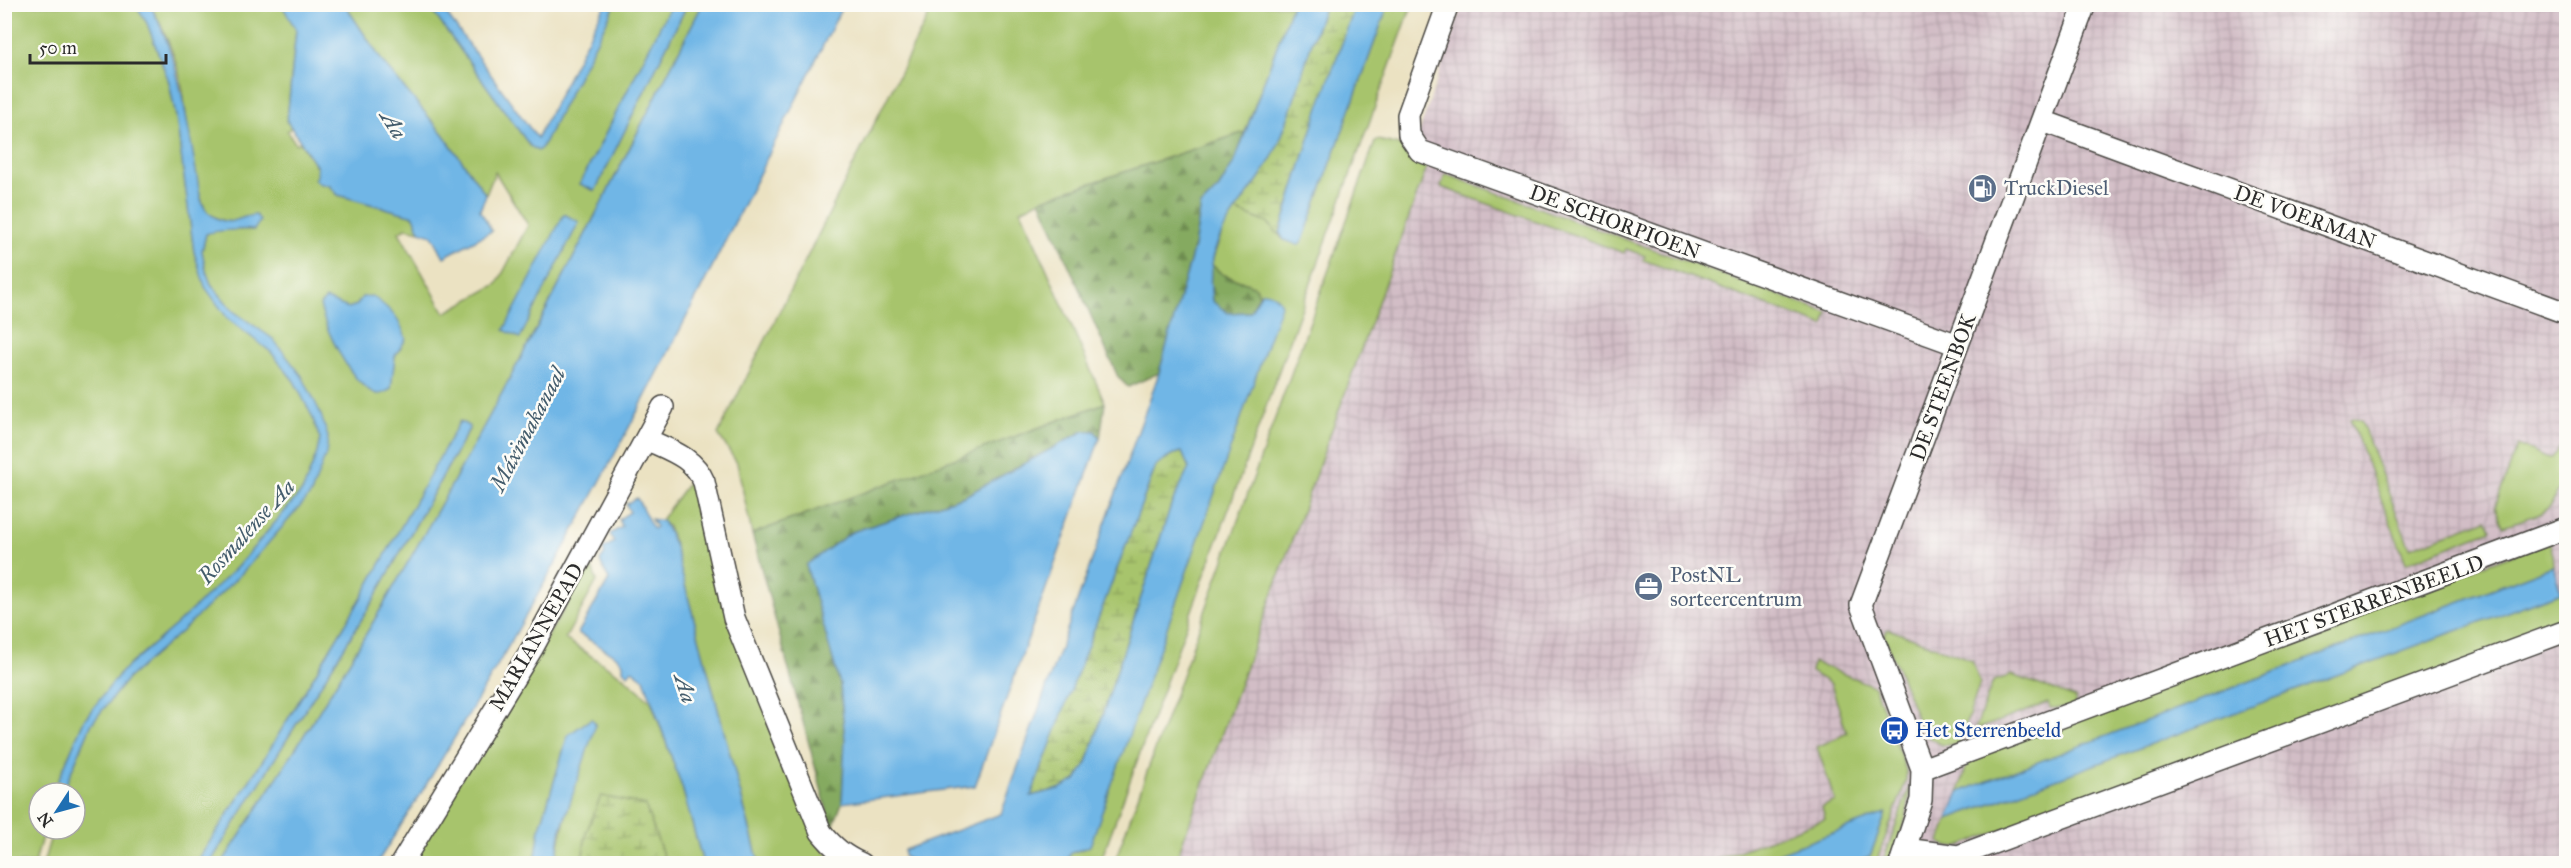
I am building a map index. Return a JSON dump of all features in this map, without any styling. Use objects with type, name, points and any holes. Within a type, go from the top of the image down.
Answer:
[{"type":"street","name":"DE SCHORPIOEN","points":[[1448,4],[1408,115],[1409,135],[1420,151],[1958,345]]},
{"type":"street","name":"DE STEENBOK","points":[[1922,769],[1861,605],[2085,4]]},
{"type":"street","name":"DE VOERMAN","points":[[2043,121],[2566,313]]},
{"type":"street","name":"MARIANNEPAD","points":[[401,864],[533,647],[663,407]]},
{"type":"street","points":[[646,439],[690,461],[699,469],[704,482],[734,618],[821,832],[832,847],[862,864]]},
{"type":"street","name":"HET STERRENBEELD","points":[[1922,769],[2566,528]]},
{"type":"street","points":[[1922,769],[1921,800],[1903,856],[1950,860],[2566,632]]},
{"type":"shaded area","points":[[1462,5],[2566,5],[2566,863],[1173,864]]},
{"type":"green space","points":[[5,5],[136,5],[147,23],[169,82],[176,116],[194,252],[228,319],[271,352],[294,381],[312,416],[320,439],[303,490],[237,567],[177,624],[121,672],[84,720],[58,781],[27,781],[27,841],[41,841],[35,863],[5,864]]},
{"type":"green space","points":[[150,5],[282,5],[296,29],[287,121],[291,128],[287,131],[296,144],[300,142],[317,168],[317,176],[321,183],[330,186],[338,195],[414,216],[420,231],[406,228],[399,232],[445,313],[497,284],[528,225],[495,172],[486,195],[443,134],[384,64],[345,5],[428,5],[530,146],[542,147],[615,5],[671,5],[580,184],[595,191],[687,5],[702,5],[547,308],[425,533],[323,704],[222,863],[210,863],[373,601],[470,428],[460,421],[363,595],[265,757],[196,863],[43,864],[50,841],[87,841],[87,781],[67,781],[92,723],[128,678],[182,631],[311,494],[328,437],[273,339],[233,311],[211,284],[202,251],[206,234],[254,230],[254,216],[232,222],[222,220],[208,213],[203,205],[195,174],[181,80],[166,36]],"holes":[[[327,300],[348,308],[357,305],[406,339],[395,356],[391,388]]]},
{"type":"green space","points":[[934,5],[1292,5],[1245,132],[1040,200],[1021,210],[1105,403],[752,534],[737,463],[718,434]]},
{"type":"green space","points":[[1325,5],[1356,5],[1280,233],[1284,240],[1268,223],[1234,210],[1272,157]]},
{"type":"green space","points":[[1388,5],[1412,5],[1100,863],[1065,864],[1071,853],[1086,848],[1262,292],[1259,295],[1256,287],[1222,274],[1211,264],[1223,229],[1234,210],[1268,223],[1284,240],[1303,240]]},
{"type":"green space","points":[[1245,132],[1235,161],[1219,188],[1201,206],[1194,247],[1159,373],[1128,387],[1118,377],[1040,200]]},
{"type":"green space","points":[[1378,140],[1403,146],[1411,161],[1427,167],[1175,863],[1114,863],[1375,142]]},
{"type":"green space","points":[[1445,174],[1828,313],[1824,326],[1643,260],[1645,256],[1626,249],[1624,253],[1441,187]]},
{"type":"green space","points":[[1211,264],[1222,274],[1256,287],[1259,295],[1250,312],[1228,313],[1212,301],[1209,279]]},
{"type":"green space","points":[[1105,403],[1100,438],[1095,431],[1083,431],[965,496],[852,532],[806,565],[840,684],[845,739],[842,803],[832,829],[752,534]]},
{"type":"green space","points":[[2350,419],[2361,421],[2410,548],[2487,519],[2491,530],[2406,563]]},
{"type":"green space","points":[[2566,437],[2566,475],[2550,507],[2540,514],[2503,526],[2495,507],[2518,445],[2545,458],[2552,458]]},
{"type":"green space","points":[[1182,452],[1189,468],[1171,505],[1087,763],[1076,780],[1059,789],[1030,796],[1156,466],[1171,455]]},
{"type":"green space","points":[[693,476],[816,838],[828,856],[841,863],[759,863],[674,544],[668,527],[661,520]]},
{"type":"green space","points":[[2551,540],[2553,566],[1959,792],[1969,757]]},
{"type":"green space","points":[[591,565],[597,581],[565,639],[625,678],[651,701],[682,787],[703,863],[666,863],[665,858],[586,833],[582,863],[556,863],[568,810],[595,722],[591,719],[568,735],[540,828],[535,863],[409,864]]},
{"type":"green space","points":[[2561,592],[2566,604],[2566,626],[1956,847],[1948,847],[1940,842],[1948,819]]},
{"type":"green space","points":[[1888,629],[1972,660],[1980,683],[1959,745],[1942,745],[1924,735],[1884,635]]},
{"type":"green space","points":[[1813,662],[1874,686],[1906,770],[1906,781],[1876,863],[1851,863],[1870,856],[1886,813],[1753,863],[1704,864],[1825,819],[1822,807],[1835,801],[1817,747],[1847,733],[1831,684],[1811,672]]},
{"type":"green space","points":[[2012,675],[2076,698],[2075,704],[2071,708],[2050,708],[2048,703],[1975,730],[1993,681]]},
{"type":"green space","points":[[1912,780],[1906,818],[1889,863],[1882,864]]},
{"type":"green space","points":[[601,796],[645,805],[666,863],[582,863],[586,833]]},
{"type":"water","points":[[1356,4],[1388,5],[1303,240],[1298,245],[1284,240],[1280,233],[1318,110]]},
{"type":"water","points":[[136,5],[150,5],[168,46],[181,89],[199,191],[204,207],[217,219],[224,221],[229,222],[256,215],[260,221],[254,230],[206,234],[202,251],[211,284],[233,311],[273,339],[302,376],[320,412],[328,437],[326,454],[311,494],[243,572],[182,631],[128,678],[92,723],[67,781],[58,781],[84,720],[121,672],[177,624],[237,567],[303,490],[320,439],[312,416],[294,381],[271,352],[228,319],[205,287],[194,252],[176,116],[169,82],[147,23]]},
{"type":"water","name":"Aa","points":[[282,5],[345,5],[384,64],[443,134],[486,195],[480,210],[492,231],[444,257],[432,235],[420,231],[414,216],[338,195],[330,186],[318,183],[314,179],[317,176],[317,167],[287,121],[296,30]]},
{"type":"water","points":[[428,5],[440,5],[537,138],[605,5],[615,5],[538,151],[530,146]]},
{"type":"water","points":[[671,5],[687,5],[595,191],[580,184]]},
{"type":"water","name":"Máximakanaal","points":[[702,5],[843,5],[679,333],[564,548],[442,759],[377,863],[222,863],[323,704],[425,533],[547,309]]},
{"type":"water","points":[[1292,5],[1325,5],[1278,145],[1267,166],[1231,217],[1214,254],[1211,275],[1212,301],[1228,313],[1250,312],[1262,292],[1266,292],[1276,297],[1281,305],[1090,846],[1071,853],[1065,863],[918,864],[904,857],[904,850],[1001,814],[1159,373],[1194,247],[1201,206],[1219,188],[1235,161]],"holes":[[[1182,452],[1189,468],[1171,505],[1087,763],[1076,780],[1059,789],[1031,796],[1156,466],[1171,455]]]},
{"type":"water","points":[[564,214],[579,222],[520,338],[504,330]]},
{"type":"water","points":[[372,296],[393,314],[401,325],[406,339],[395,356],[391,389],[378,394],[365,387],[348,367],[327,327],[320,305],[326,299],[348,308],[357,305],[362,297]]},
{"type":"water","points":[[460,421],[470,427],[373,601],[210,863],[196,863],[265,757],[363,595]]},
{"type":"water","points":[[1084,431],[1095,431],[1100,438],[975,786],[842,803],[845,739],[840,684],[806,565],[852,532],[965,496]]},
{"type":"water","name":"Aa","points":[[637,498],[653,529],[656,527],[651,519],[663,521],[674,544],[759,863],[703,863],[682,787],[644,679],[632,670],[628,674],[623,670],[623,663],[616,656],[578,633],[609,580],[600,561],[605,554],[603,549],[614,542],[610,534],[622,527],[619,519],[630,512],[626,504]]},
{"type":"water","points":[[2553,566],[2561,592],[1948,819],[1959,792]]},
{"type":"water","points":[[591,719],[595,722],[595,727],[560,833],[556,863],[535,863],[540,828],[568,735]]},
{"type":"water","points":[[1886,813],[1870,856],[1851,863],[1753,863]]},
{"type":"place","name":"TruckDiesel","points":[[1983,188]]},
{"type":"place","name":"PostNL sorteercentrum","points":[[1649,587]]},
{"type":"place","name":"Het Sterrenbeeld","points":[[1894,730]]},
{"type":"water label","name":"Rosmalense Aa","points":[[246,531]]}]
